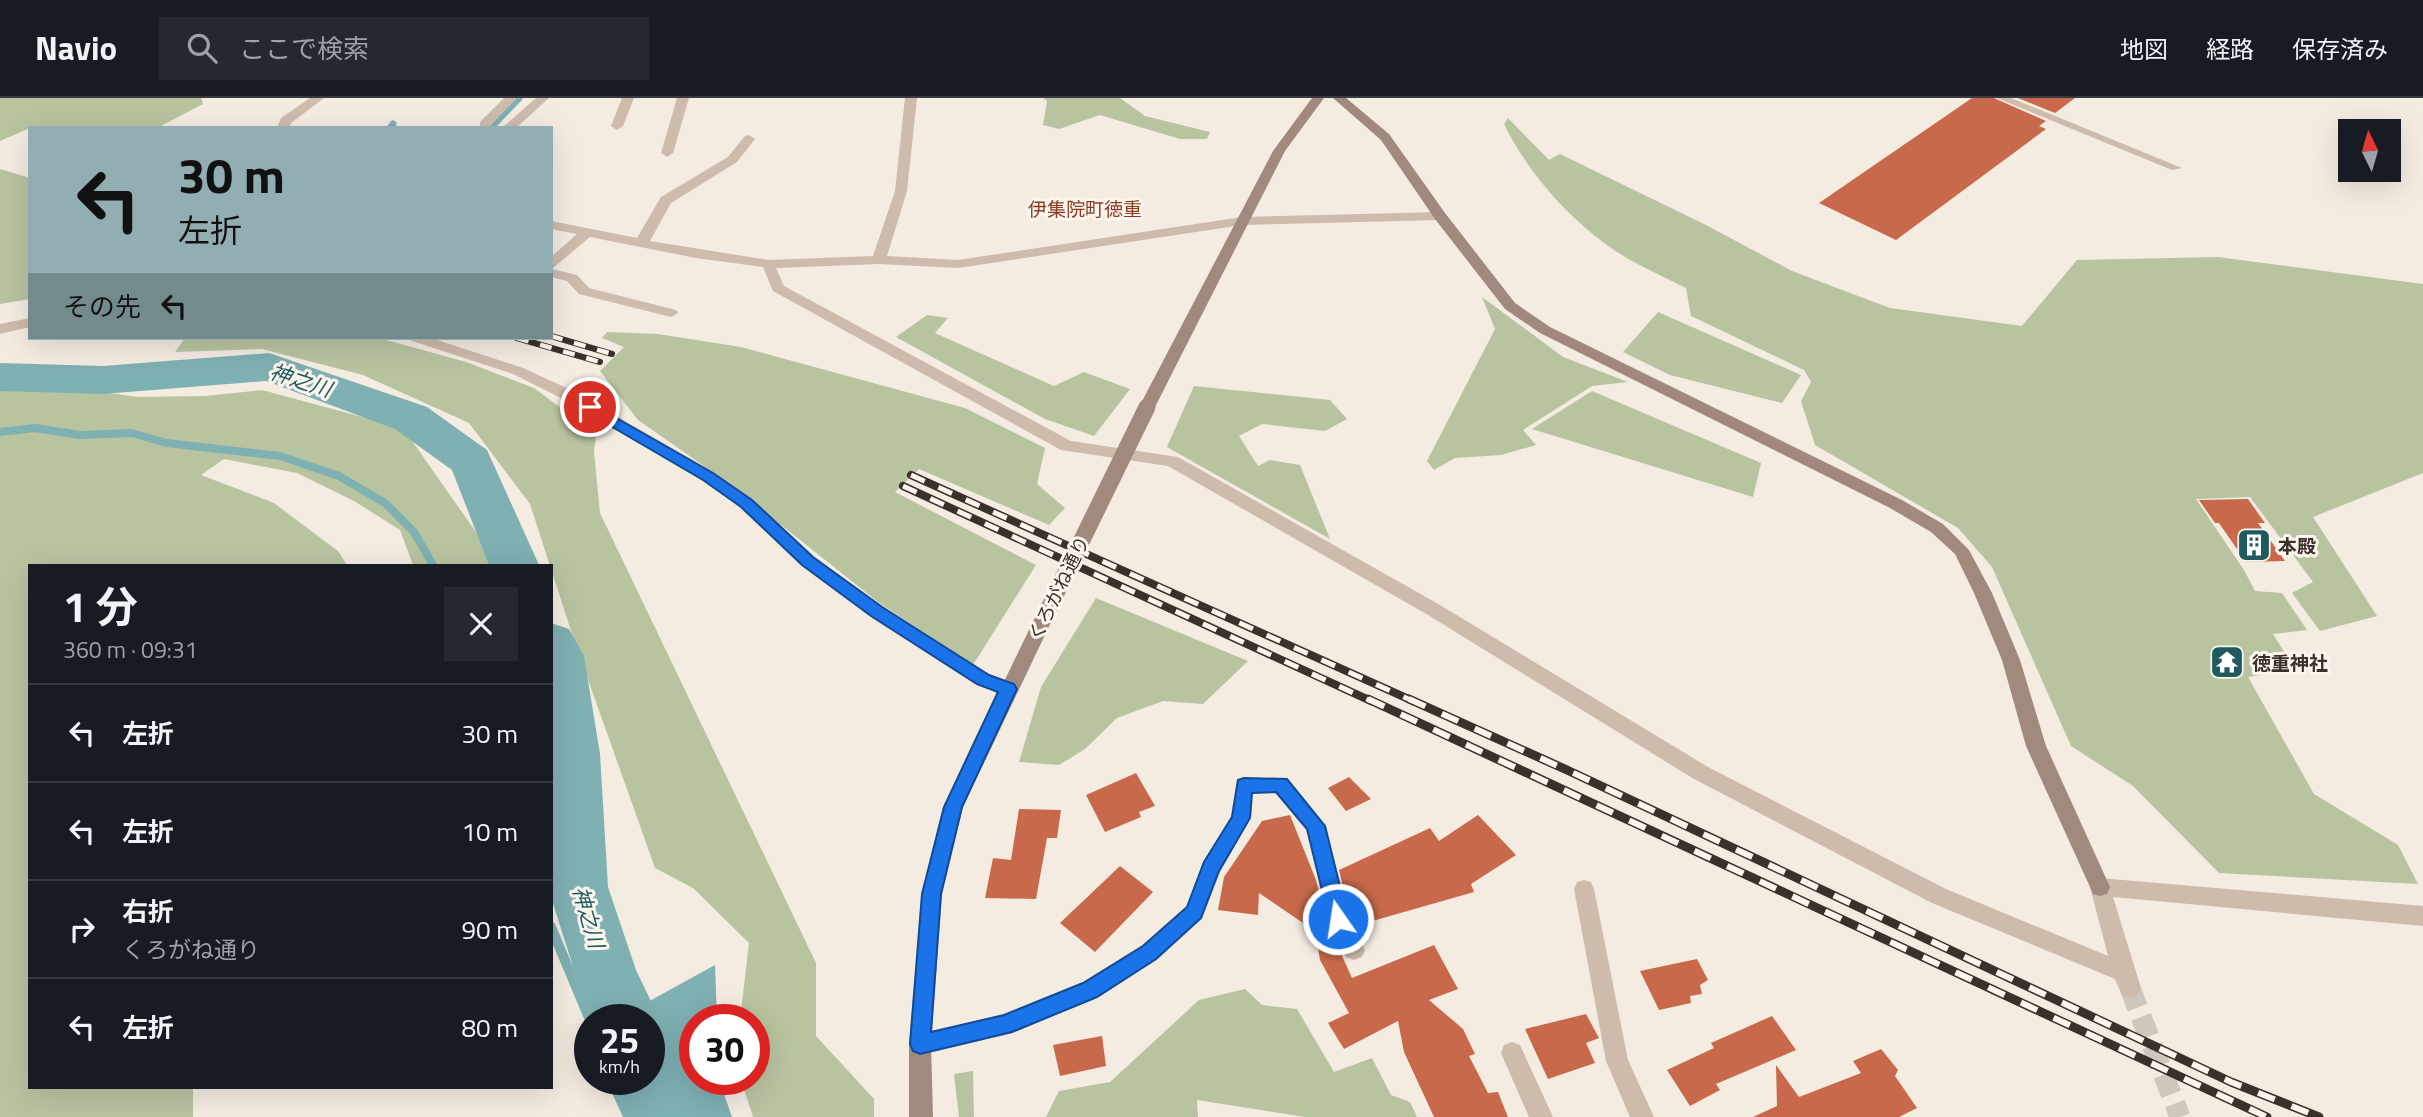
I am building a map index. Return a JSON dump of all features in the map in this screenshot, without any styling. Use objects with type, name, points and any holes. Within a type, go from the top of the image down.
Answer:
[{"type":"street","points":[[284,126],[285,121],[318,98]]},
{"type":"street","points":[[485,126],[511,98]]},
{"type":"street","points":[[510,126],[542,98]]},
{"type":"street","points":[[617,126],[628,98]]},
{"type":"street","points":[[667,153],[683,98]]},
{"type":"street","points":[[879,260],[901,191],[911,98]]},
{"type":"street","name":"くろがね通り","points":[[920,1106],[920,1044],[932,894],[953,807],[1147,407],[1242,221],[1284,143],[1318,98]]},
{"type":"street","points":[[768,264],[778,288],[1067,446],[1172,461],[1434,610],[1701,773],[1939,896],[2126,980],[2100,887],[2036,747],[2011,660],[1983,593],[1961,550],[1937,528],[1896,504],[1545,330],[1510,306],[1440,216],[1385,137],[1339,98]]},
{"type":"street","points":[[641,244],[664,202],[677,192],[722,169],[743,152],[749,139]]},
{"type":"street","points":[[553,225],[641,244],[768,264],[879,260],[968,263],[1242,221],[1440,216]]},
{"type":"street","points":[[553,263],[586,233]]},
{"type":"street","points":[[553,273],[572,278],[584,291],[671,313]]},
{"type":"street","points":[[0,329],[28,322]]},
{"type":"street","points":[[423,340],[518,371],[566,394],[708,477],[747,503],[808,561],[877,611],[983,679],[1008,689]]},
{"type":"street","points":[[920,1044],[1017,1020],[1090,990],[1150,952],[1195,912],[1211,868],[1241,818],[1244,785],[1280,785],[1315,826],[1338,919],[1354,950]]},
{"type":"street","points":[[2100,887],[2423,916]]},
{"type":"street","points":[[1584,889],[1618,1060],[1642,1117]]},
{"type":"street","points":[[1512,1053],[1541,1117]]},
{"type":"lane","points":[[2002,98],[2176,169]]},
{"type":"green space","points":[[0,98],[201,98],[203,104],[161,126],[28,126],[28,129],[0,141]]},
{"type":"green space","points":[[1043,98],[1120,98],[1145,116],[1210,132],[1207,139],[1180,139],[1100,115],[1059,129],[1043,125],[1047,101]]},
{"type":"green space","points":[[1508,118],[1549,160],[1560,154],[1706,225],[1792,271],[1890,308],[2022,326],[2077,260],[2218,257],[2423,284],[2423,473],[2313,517],[2377,616],[2320,631],[2292,593],[2313,582],[2250,497],[2196,499],[2255,591],[2282,593],[2307,630],[2273,634],[2295,669],[2248,677],[2314,794],[2398,845],[2418,884],[2219,873],[2133,786],[2071,746],[1992,567],[1958,528],[1815,445],[1801,401],[1811,382],[1804,370],[1691,316],[1686,288],[1622,255],[1597,238],[1537,177],[1504,124]]},
{"type":"green space","points":[[0,169],[28,178],[28,299],[0,304]]},
{"type":"green space","points":[[1482,297],[1563,357],[1628,382],[1592,386],[1523,430],[1536,445],[1501,455],[1455,458],[1434,470],[1427,461],[1495,329]]},
{"type":"green space","points":[[1658,312],[1801,375],[1782,403],[1670,375],[1623,352]]},
{"type":"green space","points":[[927,315],[948,318],[935,333],[1054,386],[1084,372],[1130,389],[1094,436],[1045,419],[896,337]]},
{"type":"green space","points":[[607,332],[658,334],[741,347],[965,408],[1045,448],[1037,484],[1065,508],[1049,525],[919,469],[895,492],[1036,565],[973,665],[878,602],[731,485],[638,420],[600,371],[624,347],[602,338]]},
{"type":"green space","points":[[184,340],[386,340],[466,362],[534,388],[596,434],[594,452],[600,513],[816,963],[816,1036],[874,1099],[874,1117],[753,1117],[746,1095],[770,1095],[770,1004],[742,1004],[749,943],[693,888],[655,868],[575,643],[553,575],[553,564],[549,564],[530,504],[469,423],[363,375],[262,349],[175,352]]},
{"type":"green space","points":[[1194,386],[1330,400],[1347,419],[1325,431],[1262,424],[1239,436],[1258,466],[1270,460],[1300,465],[1330,539],[1167,447]]},
{"type":"green space","points":[[0,390],[89,390],[138,397],[205,396],[262,390],[403,428],[492,555],[495,564],[413,564],[400,530],[354,501],[297,473],[224,459],[201,475],[274,503],[338,551],[346,564],[28,564],[28,1089],[193,1089],[193,1117],[0,1117]]},
{"type":"green space","points":[[1592,391],[1761,463],[1753,497],[1532,429]]},
{"type":"green space","points":[[1096,598],[1248,661],[1203,704],[1163,701],[1117,718],[1085,749],[1059,765],[1019,762],[1041,687]]},
{"type":"green space","points":[[1245,989],[1262,1005],[1297,1009],[1334,1072],[1372,1058],[1391,1095],[1410,1102],[1417,1117],[1305,1117],[1197,1100],[1198,1117],[1046,1117],[1059,1091],[1110,1082],[1199,1000]]},
{"type":"green space","points":[[973,1071],[974,1117],[959,1117],[954,1074]]},
{"type":"water","points":[[715,965],[716,1004],[679,1004],[679,1095],[724,1095],[732,1117],[623,1117],[613,1095],[665,1095],[665,1004],[644,1004]]},
{"type":"building","points":[[1972,98],[1994,98],[2046,121],[2039,126],[2046,129],[1896,240],[1819,203]]},
{"type":"building","points":[[2018,98],[2075,98],[2055,113]]},
{"type":"building","name":"本殿","points":[[2248,499],[2265,523],[2258,523],[2285,561],[2246,562],[2199,500]]},
{"type":"building","points":[[1136,773],[1155,806],[1139,812],[1141,817],[1105,832],[1086,795]]},
{"type":"building","points":[[1349,777],[1371,799],[1346,811],[1328,788]]},
{"type":"building","points":[[1019,809],[1061,810],[1057,838],[1047,838],[1036,899],[985,898],[993,858],[1011,860]]},
{"type":"building","points":[[1290,815],[1316,880],[1326,920],[1352,978],[1434,945],[1458,989],[1429,1000],[1463,1029],[1475,1054],[1469,1056],[1488,1093],[1498,1092],[1508,1117],[1434,1117],[1404,1052],[1398,1021],[1344,1049],[1328,1023],[1349,1013],[1320,960],[1317,941],[1310,941],[1303,923],[1259,893],[1258,915],[1218,910],[1224,877],[1262,821]]},
{"type":"building","points":[[1478,815],[1516,855],[1471,884],[1474,892],[1355,926],[1339,870],[1430,828],[1439,841]]},
{"type":"building","points":[[1120,866],[1153,892],[1095,952],[1060,923]]},
{"type":"building","points":[[1697,959],[1708,980],[1700,985],[1702,994],[1690,996],[1691,1003],[1659,1010],[1640,971]]},
{"type":"building","points":[[1586,1014],[1599,1038],[1586,1043],[1595,1063],[1548,1079],[1525,1029]]},
{"type":"building","points":[[1772,1016],[1796,1050],[1716,1084],[1720,1090],[1690,1106],[1667,1070],[1714,1048],[1711,1043]]},
{"type":"building","points":[[1102,1036],[1106,1066],[1060,1076],[1053,1045]]},
{"type":"building","points":[[1881,1049],[1898,1070],[1895,1076],[1917,1108],[1899,1117],[1753,1117],[1777,1106],[1776,1065],[1799,1097],[1861,1073],[1853,1061]]},
{"type":"waterway","points":[[494,124],[519,98]]},
{"type":"waterway","name":"神之川","points":[[0,377],[103,380],[269,367],[411,418],[471,461],[514,564]]},
{"type":"waterway","points":[[0,432],[35,428],[80,435],[132,433],[166,443],[280,456],[339,476],[385,503],[414,532],[432,564]]},
{"type":"waterway","name":"神之川","points":[[553,647],[558,656],[572,754],[578,887],[608,979],[620,1004]]},
{"type":"waterway","points":[[553,932],[583,1004]]},
{"type":"tunnel","points":[[2130,988],[2180,1117]]},
{"type":"railway","points":[[553,337],[612,354]]},
{"type":"railway","points":[[524,340],[600,362]]},
{"type":"railway","points":[[911,475],[1413,701]]},
{"type":"railway","points":[[903,486],[1371,701]]},
{"type":"railway","points":[[1368,699],[2267,1117]]},
{"type":"railway","points":[[1409,699],[1567,770],[2231,1082],[2319,1117]]},
{"type":"place","name":"本殿","points":[[2254,545]]},
{"type":"place","name":"徳重神社","points":[[2227,662]]},
{"type":"district","name":"伊集院町徳重","points":[[1085,208]]},
{"type":"route","points":[[590,407],[747,503],[808,561],[877,611],[983,679],[1008,689],[953,807],[932,894],[920,1044],[1004,1025],[1090,990],[1150,952],[1195,912],[1211,868],[1241,818],[1244,785],[1280,785],[1315,826],[1338,919]]}]
